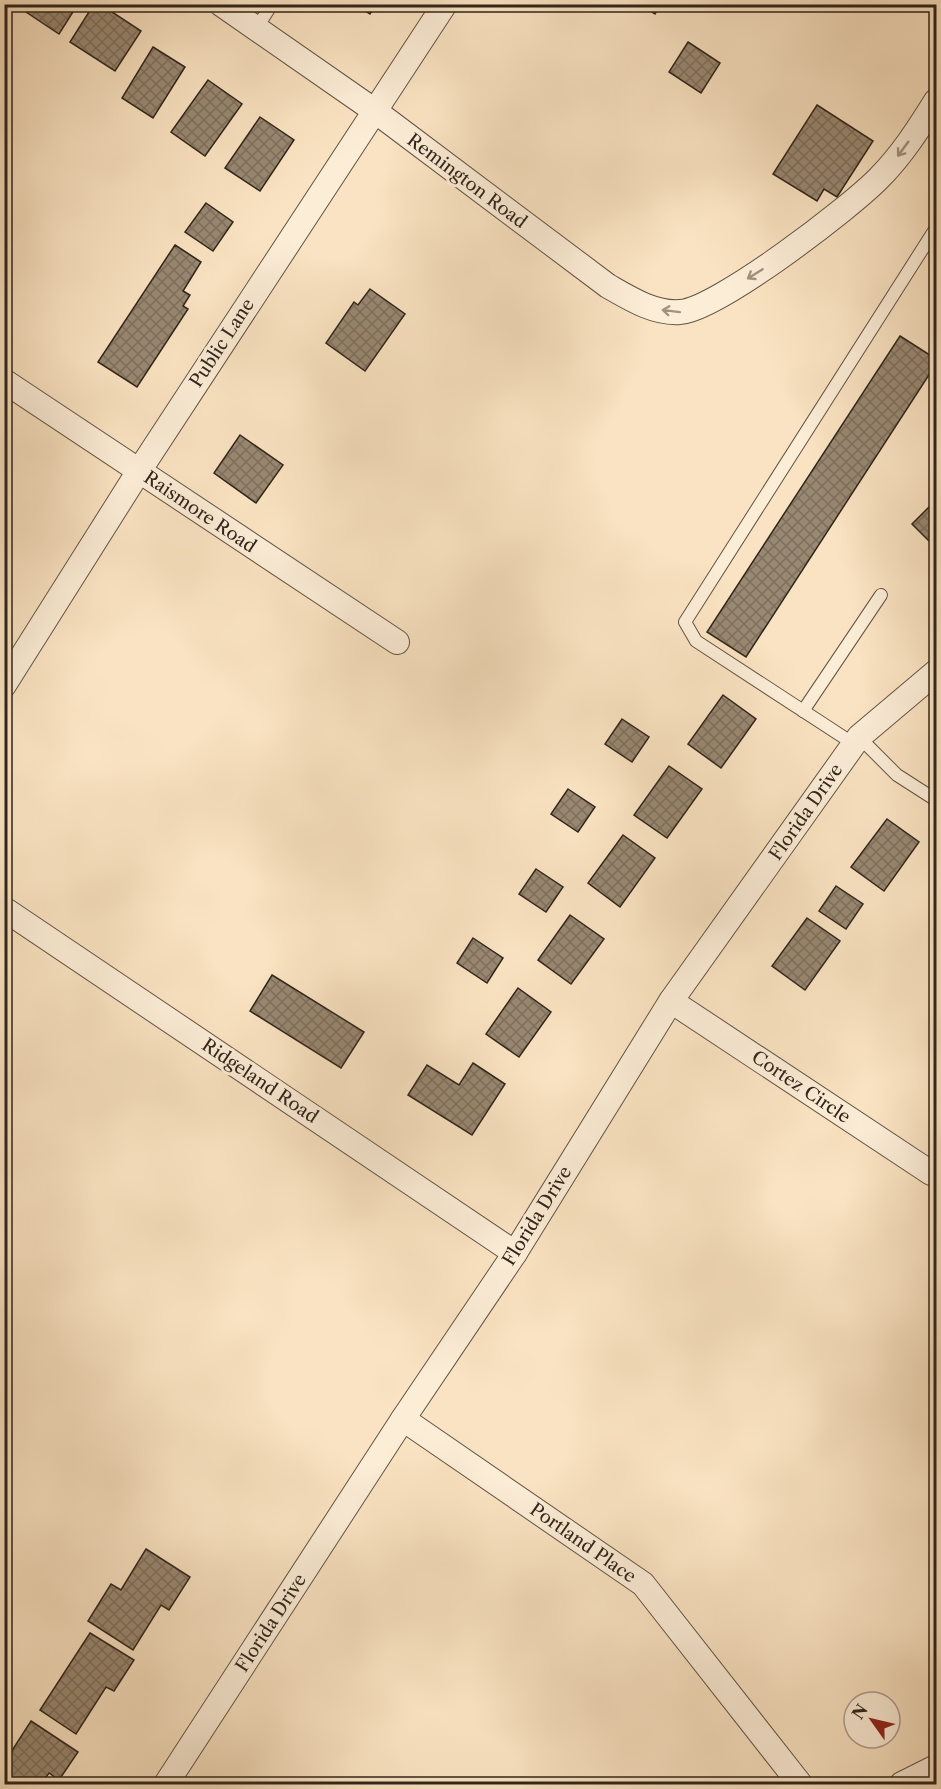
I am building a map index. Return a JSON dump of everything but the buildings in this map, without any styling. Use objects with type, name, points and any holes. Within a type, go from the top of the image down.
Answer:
[{"type":"street","name":"Remington Road","points":[[221,4],[375,111],[608,286],[636,302],[657,309],[680,312],[701,307],[766,267],[819,228],[878,179],[902,153],[936,101]]},
{"type":"street","name":"Public Lane","points":[[4,685],[139,471],[445,4]]},
{"type":"street","name":"Raismore Road","points":[[4,381],[397,642]]},
{"type":"street","name":"Florida Drive","points":[[166,1785],[403,1419],[514,1253],[671,1001],[856,741],[936,672]]},
{"type":"street","name":"Ridgeland Road","points":[[4,909],[514,1253]]},
{"type":"street","name":"Cortez Circle","points":[[671,1001],[931,1173]]},
{"type":"street","name":"Portland Place","points":[[403,1419],[643,1584],[800,1785]]},
{"type":"street","points":[[902,1785],[936,1767]]},
{"type":"lane","points":[[256,29],[272,4]]},
{"type":"lane","points":[[934,231],[685,622],[696,641],[803,711],[856,741],[897,775],[936,800]]},
{"type":"lane","points":[[803,711],[881,596]]}]
